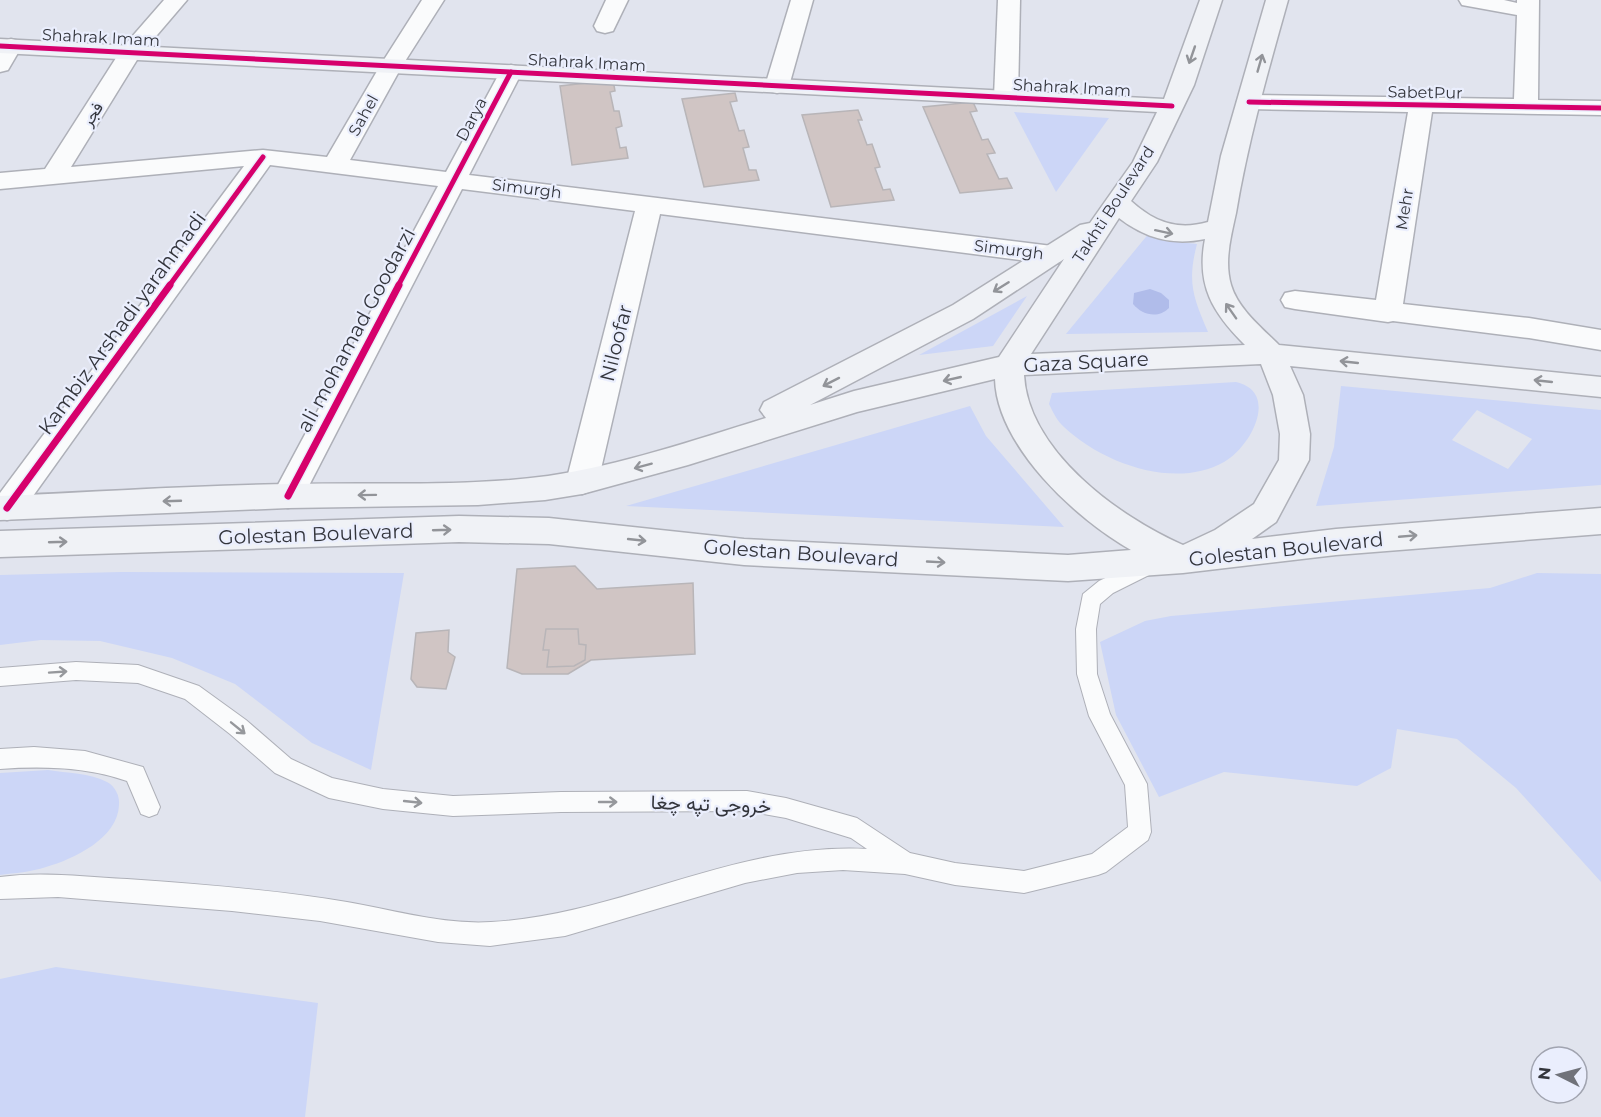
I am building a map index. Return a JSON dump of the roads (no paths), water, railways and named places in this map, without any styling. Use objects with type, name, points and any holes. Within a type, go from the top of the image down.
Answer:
[{"type":"main road","name":"Takhti Boulevard","points":[[1009,365],[1033,325],[1145,162],[1182,85],[1211,0]]},
{"type":"main road","points":[[1172,561],[1227,539],[1264,513],[1294,460],[1295,434],[1288,395],[1271,354],[1230,311],[1217,285],[1214,260],[1233,156],[1278,0]]},
{"type":"main road","name":"Shahrak Imam","points":[[4,52],[131,52],[1172,106]]},
{"type":"main road","points":[[688,454],[963,312],[1052,255],[1110,212],[1132,217],[1156,231],[1170,234],[1189,234],[1219,227]]},
{"type":"main road","points":[[1271,354],[1601,387]]},
{"type":"main road","name":"Gaza Square","points":[[1172,561],[1096,510],[1046,460],[1027,433],[1012,398],[1009,365],[1271,354]]},
{"type":"main road","name":"Golestan Boulevard","points":[[4,508],[288,496],[478,494],[545,488],[582,482],[688,454],[854,402],[1009,365]]},
{"type":"main road","name":"Golestan Boulevard","points":[[0,544],[470,530],[549,531],[744,552],[1068,568],[1172,561],[1336,542],[1601,521]]},
{"type":"street","name":"فجر","points":[[53,176],[131,52],[176,0]]},
{"type":"street","name":"Sahel","points":[[335,165],[391,66],[433,0]]},
{"type":"street","points":[[605,26],[617,0]]},
{"type":"street","points":[[777,86],[802,0]]},
{"type":"street","points":[[1006,97],[1009,0]]},
{"type":"street","points":[[1470,0],[1528,5],[1526,107]]},
{"type":"street","name":"Darya","points":[[454,179],[511,72]]},
{"type":"street","name":"SabetPur","points":[[1249,102],[1601,108]]},
{"type":"street","name":"Mehr","points":[[1388,313],[1421,105]]},
{"type":"street","name":"Simurgh","points":[[0,181],[263,157],[1052,255]]},
{"type":"street","name":"Kambiz Arshadi yarahmadi","points":[[4,508],[263,157]]},
{"type":"street","name":"ali mohamad Goodarzi","points":[[288,496],[454,179]]},
{"type":"street","name":"Niloofar","points":[[582,482],[650,204]]},
{"type":"street","points":[[1295,300],[1388,313],[1529,328],[1601,340]]},
{"type":"lane","name":"خروجی تپه چغا","points":[[0,677],[76,671],[138,674],[192,692],[238,727],[283,766],[329,788],[383,799],[453,806],[561,802],[747,801],[786,808],[857,829],[905,863],[955,874],[1024,882],[1098,864],[1140,832],[1136,784],[1100,716],[1087,674],[1086,629],[1090,600],[1106,587],[1172,561]]},
{"type":"lane","points":[[0,759],[36,756],[107,763],[135,774],[149,807]]},
{"type":"lane","points":[[0,888],[67,887],[212,896],[490,934],[591,919],[779,864],[828,858],[905,863]]}]
